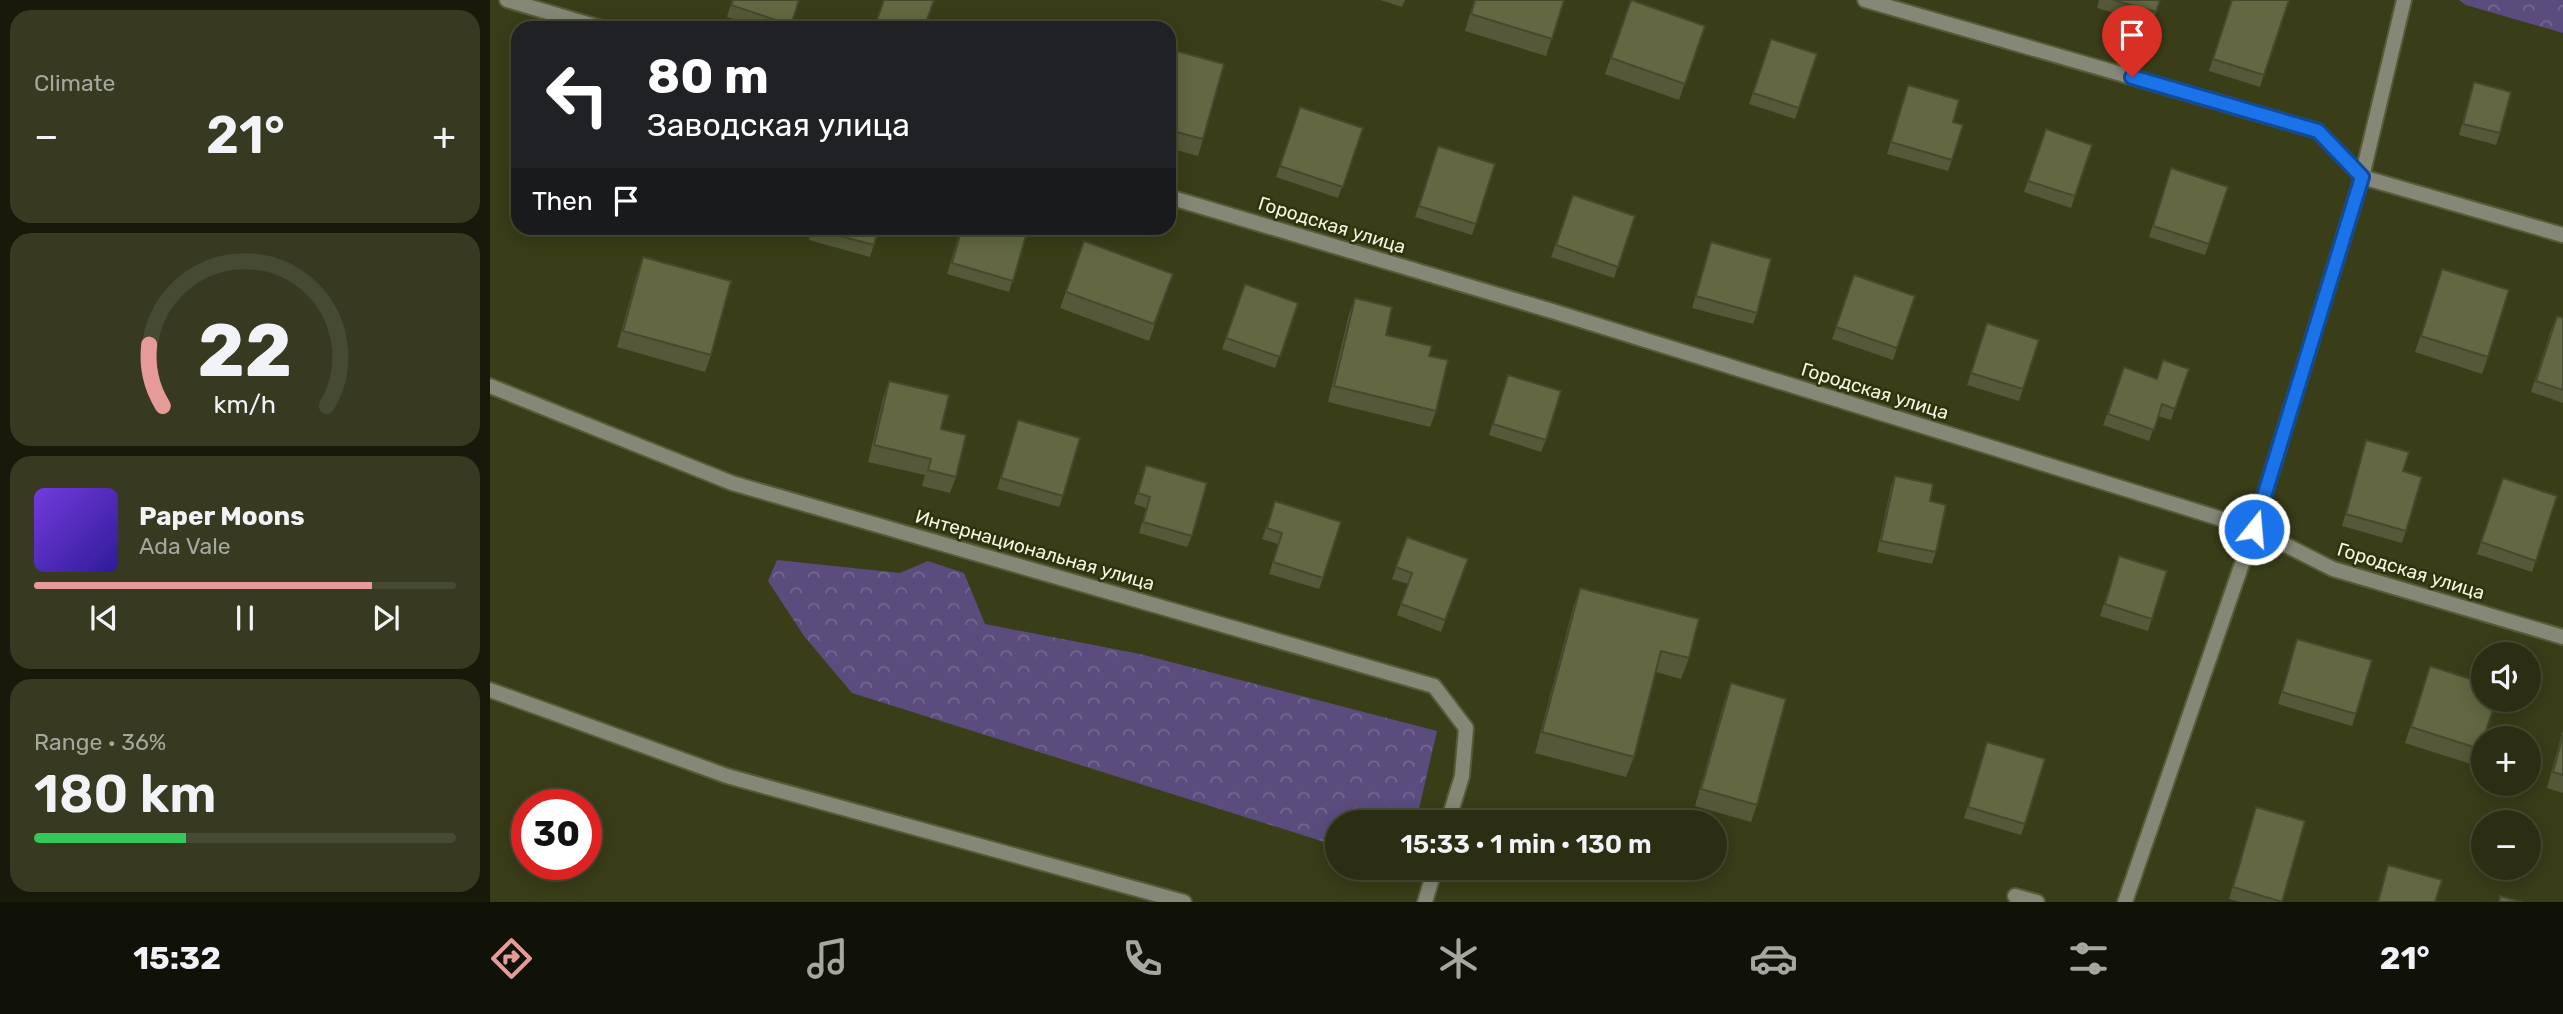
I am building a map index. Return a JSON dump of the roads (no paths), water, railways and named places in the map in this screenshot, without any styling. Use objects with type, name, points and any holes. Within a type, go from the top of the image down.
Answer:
[{"type":"street","points":[[507,0],[578,21]]},
{"type":"street","points":[[1864,0],[2318,131],[2362,177],[2563,235]]},
{"type":"street","points":[[2125,902],[2254,529],[2362,177],[2404,0]]},
{"type":"street","name":"Городская улица","points":[[1176,199],[1566,315],[2254,529],[2333,569],[2563,637]]},
{"type":"street","name":"Интернациональная улица","points":[[490,386],[732,483],[1434,686],[1466,728],[1462,776],[1452,810]]},
{"type":"street","points":[[490,690],[727,776],[1184,902]]},
{"type":"street","points":[[1425,902],[1431,880]]},
{"type":"street","points":[[2015,896],[2037,902]]}]
